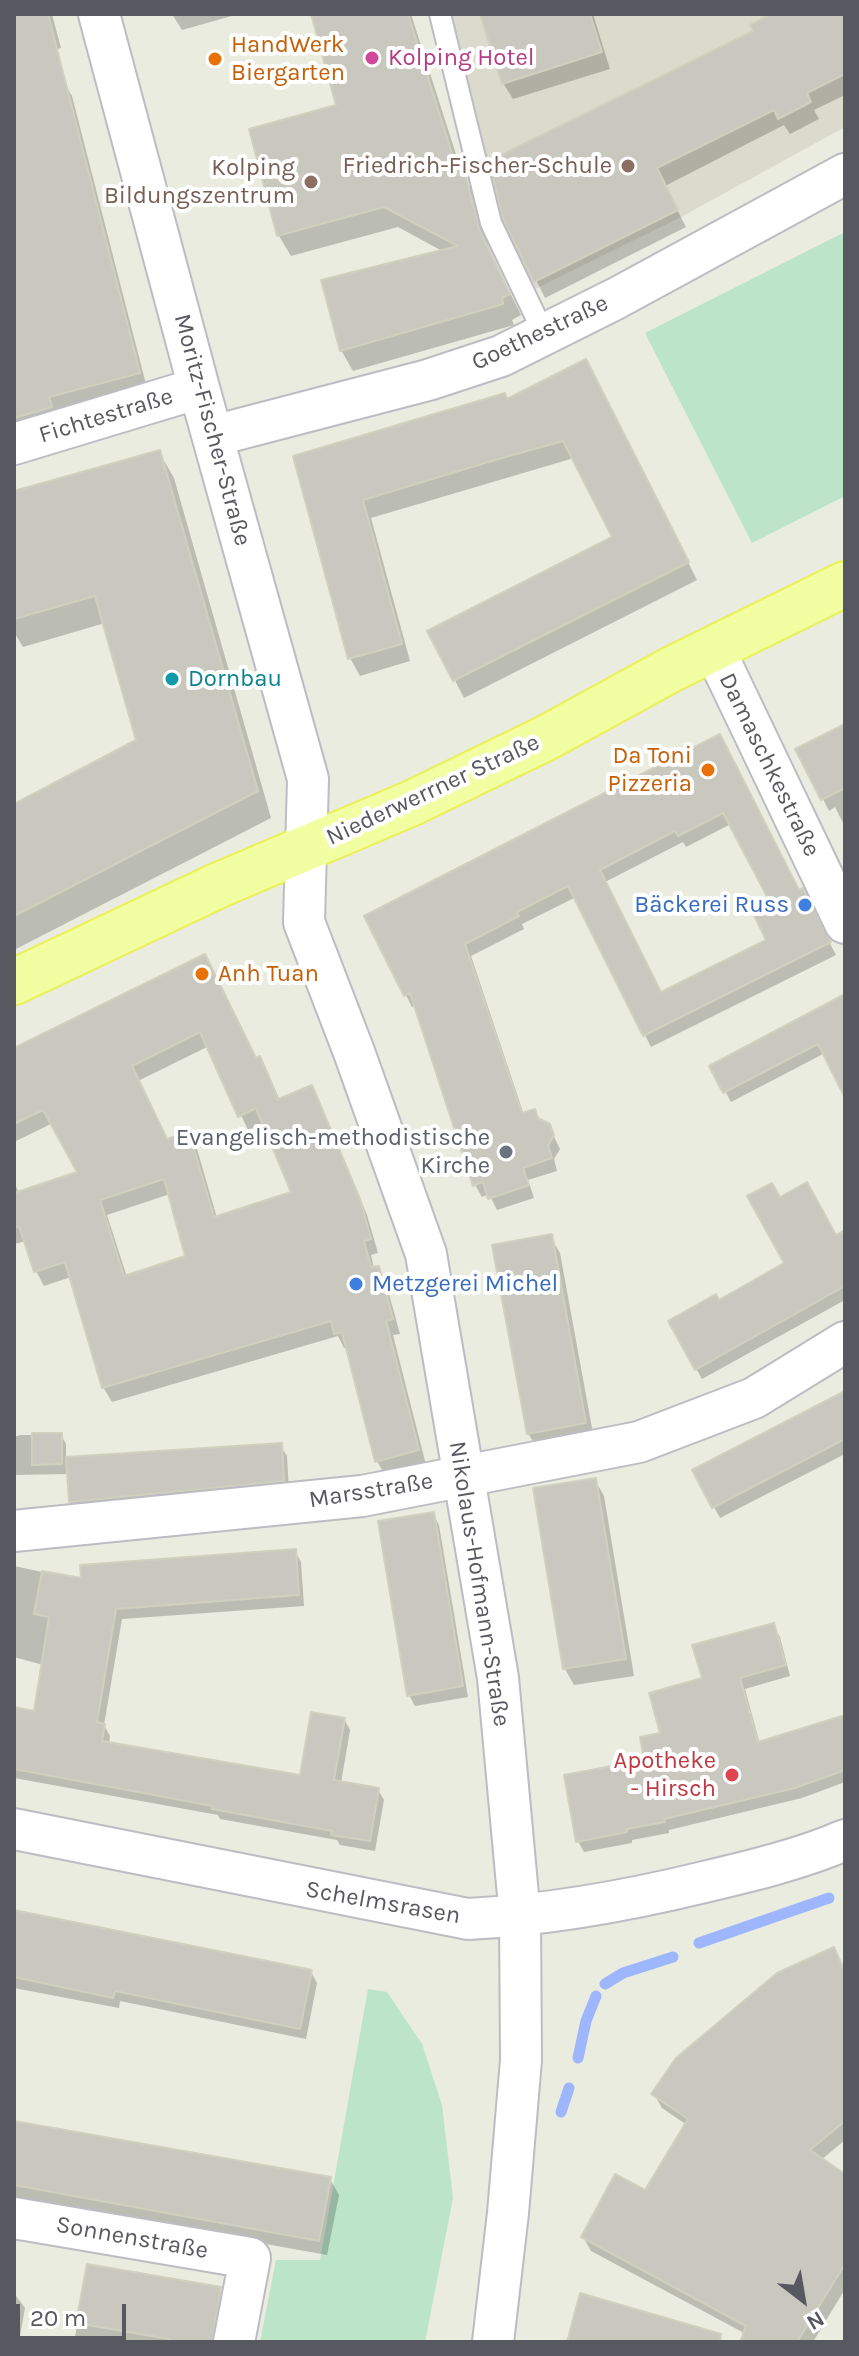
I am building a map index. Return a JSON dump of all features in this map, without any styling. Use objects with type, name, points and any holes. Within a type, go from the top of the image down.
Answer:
[{"type":"main road","name":"Niederwerrner Straße","points":[[14,982],[219,885],[412,803],[546,738],[845,584]]},
{"type":"street","name":"Moritz-Fischer-Straße","points":[[99,14],[308,779],[308,849]]},
{"type":"street","name":"Goethestraße","points":[[213,436],[449,374],[501,356],[845,174]]},
{"type":"street","name":"Fichtestraße","points":[[14,444],[199,388]]},
{"type":"street","name":"Damaschkestraße","points":[[714,649],[845,923]]},
{"type":"street","name":"Nikolaus-Hofmann-Straße","points":[[308,849],[304,922],[426,1254],[498,1678],[520,1917],[521,2060],[493,2342]]},
{"type":"street","name":"Marsstraße","points":[[14,1531],[362,1496],[639,1442],[754,1398],[845,1342]]},
{"type":"street","name":"Schelmsrasen","points":[[14,1829],[468,1919],[520,1917],[569,1910],[701,1883],[845,1840]]},
{"type":"street","name":"Sonnenstraße","points":[[14,2218],[250,2258],[234,2342]]},
{"type":"lane","points":[[440,14],[491,223],[544,334]]},
{"type":"shaded area","name":"Friedrich-Fischer-Schule","points":[[448,14],[845,14],[845,127],[681,217],[533,290],[492,206]]},
{"type":"green space","points":[[845,232],[845,496],[752,543],[645,333]]},
{"type":"green space","points":[[368,1989],[387,1992],[422,2044],[442,2105],[453,2198],[425,2342],[260,2342],[276,2260],[320,2260]]},
{"type":"building","points":[[14,14],[48,14],[140,373],[49,397],[52,407],[14,418]]},
{"type":"building","points":[[311,14],[408,14],[459,176],[465,173],[479,229],[510,294],[502,298],[503,304],[340,351],[321,280],[458,246],[384,207],[277,236],[249,129],[336,105]]},
{"type":"building","points":[[480,14],[590,14],[602,52],[502,84]]},
{"type":"building","points":[[772,14],[845,14],[845,74],[807,93],[811,102],[778,119],[774,110],[657,168],[678,210],[534,282],[503,219],[489,161],[753,31],[750,25]]},
{"type":"building","points":[[586,359],[689,562],[453,681],[427,631],[612,537],[563,441],[495,460],[363,500],[402,644],[348,659],[293,456],[505,393],[507,399]]},
{"type":"building","name":"Dornbau","points":[[160,450],[258,791],[14,916],[14,804],[136,740],[95,596],[14,619],[14,491]]},
{"type":"building","points":[[845,724],[845,788],[821,800],[795,749]]},
{"type":"building","points":[[720,734],[799,890],[803,888],[831,942],[643,1036],[568,886],[465,944],[522,1113],[535,1109],[538,1118],[550,1124],[554,1135],[548,1146],[552,1158],[523,1168],[529,1185],[488,1199],[483,1182],[473,1186],[410,993],[404,996],[364,916]],"holes":[[[723,813],[771,904],[753,913],[766,940],[661,992],[600,870],[675,831],[678,836]]]},
{"type":"building","points":[[205,954],[256,1058],[260,1056],[278,1098],[276,1100],[312,1085],[360,1199],[371,1239],[364,1241],[371,1267],[379,1266],[393,1319],[386,1321],[419,1450],[375,1462],[342,1332],[334,1334],[331,1321],[102,1388],[65,1262],[34,1272],[19,1226],[14,1228],[14,1193],[77,1172],[43,1110],[14,1124],[14,1048]],"holes":[[[200,1032],[238,1117],[256,1108],[291,1192],[214,1217],[189,1132],[167,1139],[132,1066]],[[164,1179],[185,1256],[124,1276],[100,1200]]]},
{"type":"building","points":[[845,994],[845,1098],[818,1044],[723,1093],[709,1066]]},
{"type":"building","points":[[807,1182],[836,1235],[845,1230],[845,1286],[695,1370],[668,1321],[716,1294],[719,1300],[784,1263],[747,1196],[772,1183],[780,1197]]},
{"type":"building","points":[[552,1234],[586,1423],[527,1434],[492,1245]]},
{"type":"building","points":[[845,1391],[845,1439],[712,1508],[692,1470]]},
{"type":"building","points":[[32,1433],[62,1433],[62,1464],[32,1465]]},
{"type":"building","points":[[282,1443],[284,1481],[69,1502],[66,1457]]},
{"type":"building","points":[[596,1478],[626,1659],[563,1669],[533,1488]]},
{"type":"building","points":[[434,1512],[463,1686],[407,1696],[378,1521]]},
{"type":"building","points":[[296,1549],[299,1595],[116,1609],[97,1722],[105,1724],[102,1741],[300,1775],[311,1712],[345,1718],[334,1780],[379,1788],[370,1841],[212,1809],[213,1806],[14,1769],[14,1707],[34,1711],[49,1617],[34,1614],[42,1571],[81,1578],[80,1565]]},
{"type":"building","points":[[774,1623],[786,1665],[740,1678],[758,1742],[845,1715],[845,1770],[795,1788],[664,1819],[665,1822],[627,1829],[627,1832],[576,1842],[564,1775],[644,1760],[640,1737],[660,1733],[649,1693],[702,1678],[692,1645]]},
{"type":"building","points":[[14,1910],[312,1970],[300,2029],[115,1991],[113,1998],[14,1977]]},
{"type":"building","points":[[834,1947],[845,1972],[845,2121],[810,2150],[845,2174],[845,2264],[797,2342],[740,2342],[746,2326],[581,2237],[615,2174],[645,2190],[688,2119],[651,2094],[676,2058],[777,1973]]},
{"type":"building","points":[[14,2121],[331,2177],[319,2241],[14,2185]]},
{"type":"building","points":[[87,2264],[221,2287],[212,2342],[169,2342],[169,2339],[76,2323]]},
{"type":"building","points":[[580,2293],[721,2334],[720,2342],[567,2342]]},
{"type":"waterway","points":[[699,1943],[829,1898]]},
{"type":"waterway","points":[[605,1984],[623,1973],[673,1957]]},
{"type":"waterway","points":[[578,2058],[586,2021],[596,1996]]},
{"type":"waterway","points":[[561,2112],[569,2088]]},
{"type":"place","name":"Kolping Hotel","points":[[372,58]]},
{"type":"place","name":"HandWerk Biergarten","points":[[215,59]]},
{"type":"place","name":"Friedrich-Fischer-Schule","points":[[628,166]]},
{"type":"place","name":"Kolping Bildungszentrum","points":[[311,182]]},
{"type":"place","name":"Dornbau","points":[[172,679]]},
{"type":"place","name":"Da Toni Pizzeria","points":[[708,770]]},
{"type":"place","name":"Bäckerei Russ","points":[[805,905]]},
{"type":"place","name":"Anh Tuan","points":[[202,974]]},
{"type":"place","name":"Evangelisch-methodistische Kirche","points":[[506,1152]]},
{"type":"place","name":"Metzgerei Michel","points":[[356,1284]]},
{"type":"place","name":"Apotheke - Hirsch","points":[[732,1775]]}]
